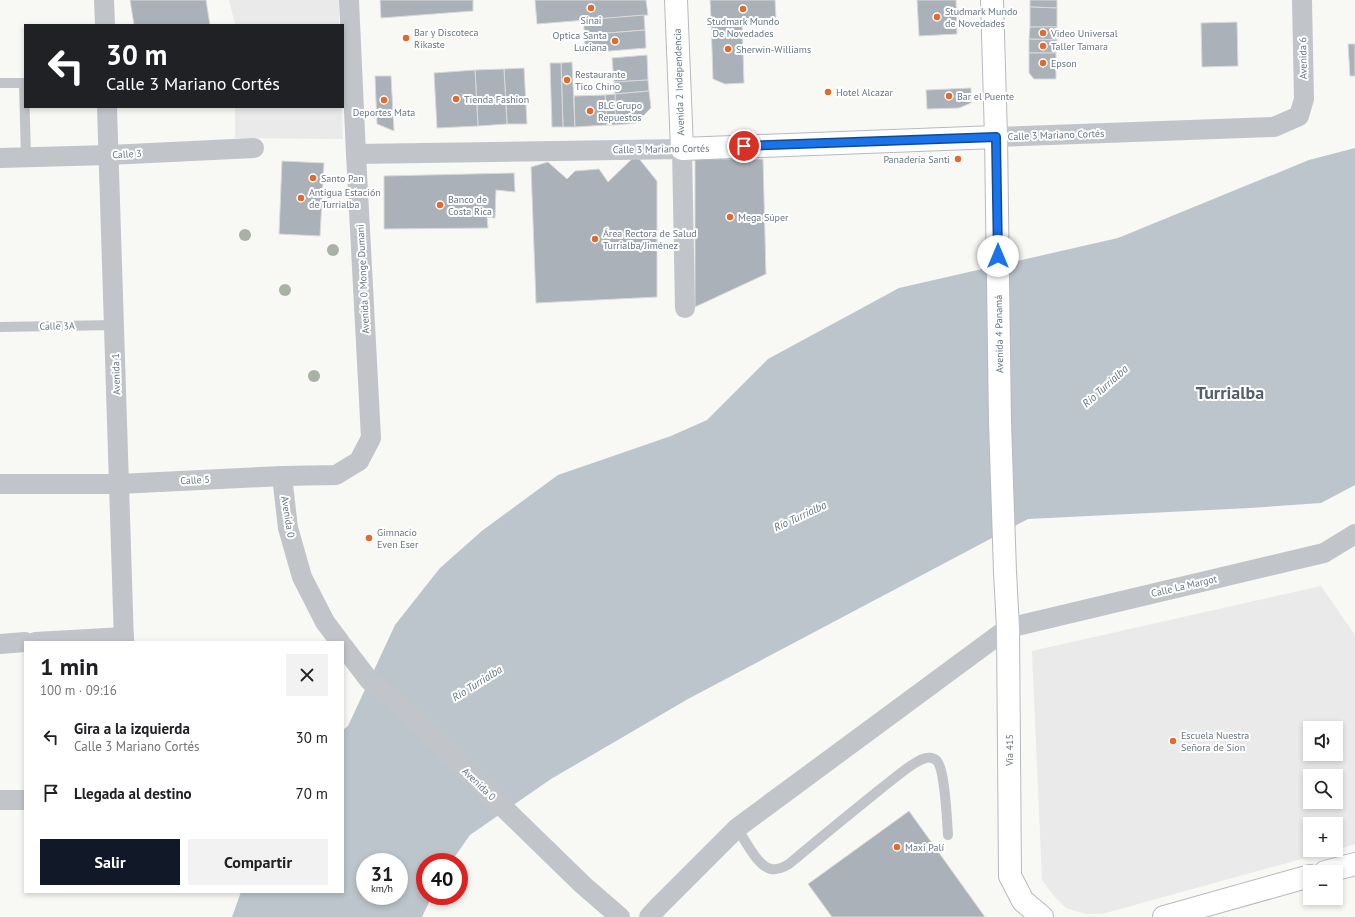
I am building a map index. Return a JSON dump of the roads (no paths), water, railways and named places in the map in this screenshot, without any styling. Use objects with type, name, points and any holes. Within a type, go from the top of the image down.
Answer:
[{"type":"street","points":[[104,0],[105,24]]},
{"type":"street","name":"Avenida 0 Monge Dumani","points":[[349,0],[371,438]]},
{"type":"street","name":"Avenida 2 Independencia","points":[[676,0],[682,149],[684,308]]},
{"type":"street","name":"Avenida 4 Panamá","points":[[992,0],[1005,572]]},
{"type":"street","name":"Avenida 6","points":[[1299,116],[1304,99],[1302,0]]},
{"type":"street","name":"Avenida 1","points":[[108,108],[124,640]]},
{"type":"street","name":"Calle 3 Mariano Cortés","points":[[356,154],[682,149],[1274,127],[1299,116]]},
{"type":"street","name":"Calle 3","points":[[0,158],[109,155],[254,148]]},
{"type":"street","name":"Calle 5","points":[[0,484],[119,484],[282,476],[336,475],[359,461],[371,438]]},
{"type":"street","name":"Avenida 0","points":[[282,476],[288,528],[302,577],[325,622],[339,641]]},
{"type":"street","name":"Calle La Margot","points":[[1008,628],[1324,553],[1355,534]]},
{"type":"street","name":"Vía 415","points":[[1005,572],[1008,628],[1010,876],[1023,901],[1042,917]]},
{"type":"street","points":[[658,914],[737,828],[1008,628]]},
{"type":"street","points":[[80,641],[124,640]]},
{"type":"street","points":[[0,644],[24,642]]},
{"type":"street","name":"Avenida 0","points":[[344,647],[370,680],[394,701],[583,885],[620,917]]},
{"type":"street","points":[[0,800],[24,800]]},
{"type":"street","points":[[1343,867],[1355,864]]},
{"type":"street","points":[[1164,917],[1303,878]]},
{"type":"lane","points":[[0,83],[24,83]]},
{"type":"lane","points":[[25,108],[26,158]]},
{"type":"lane","name":"Calle 3A","points":[[0,327],[114,325]]},
{"type":"lane","points":[[737,828],[760,862],[767,868],[772,869],[783,867],[789,864],[901,773],[921,759],[931,758],[938,762],[942,775],[945,791],[948,835]]},
{"type":"water","name":"Río Turrialba","points":[[1355,148],[1355,485],[1321,503],[1028,519],[688,699],[551,779],[470,835],[457,853],[416,853],[416,905],[428,905],[422,917],[232,917],[241,893],[344,893],[344,729],[348,726],[395,625],[440,568],[483,530],[558,475],[671,436],[707,420],[768,359],[899,288],[1118,238],[1309,160]]},
{"type":"place","name":"Sinai","points":[[591,8]]},
{"type":"place","name":"Studmark Mundo De Novedades","points":[[743,9]]},
{"type":"place","name":"Studmark Mundo de Novedades","points":[[937,17]]},
{"type":"place","name":"Video Universal","points":[[1043,33]]},
{"type":"place","name":"Bar y Discoteca Rikaste","points":[[406,38]]},
{"type":"place","name":"Optica Santa Luciana","points":[[615,41]]},
{"type":"place","name":"Taller Tamara","points":[[1043,46]]},
{"type":"place","name":"Sherwin-Williams","points":[[728,49]]},
{"type":"place","name":"Epson","points":[[1043,63]]},
{"type":"place","name":"Restaurante Tico Chino","points":[[567,80]]},
{"type":"place","name":"Hotel Alcazar","points":[[828,92]]},
{"type":"place","name":"Bar el Puente","points":[[949,96]]},
{"type":"place","name":"Tienda Fashion","points":[[456,99]]},
{"type":"place","name":"Deportes Mata","points":[[384,100]]},
{"type":"place","name":"BLC Grupo Repuestos","points":[[590,111]]},
{"type":"place","name":"Panadería Santi","points":[[958,159]]},
{"type":"place","name":"Santo Pan","points":[[313,178]]},
{"type":"place","name":"Antigua Estación de Turrialba","points":[[301,198]]},
{"type":"place","name":"Banco de Costa Rica","points":[[440,205]]},
{"type":"place","name":"Mega Súper","points":[[730,217]]},
{"type":"place","name":"Área Rectora de Salud Turrialba/Jiménez","points":[[595,239]]},
{"type":"place","name":"Gimnacio Even Eser","points":[[369,538]]},
{"type":"place","name":"Escuela Nuestra Señora de Sion","points":[[1173,741]]},
{"type":"place","name":"Maxi Palí","points":[[897,847]]},
{"type":"district","name":"Turrialba","points":[[1230,392]]}]
